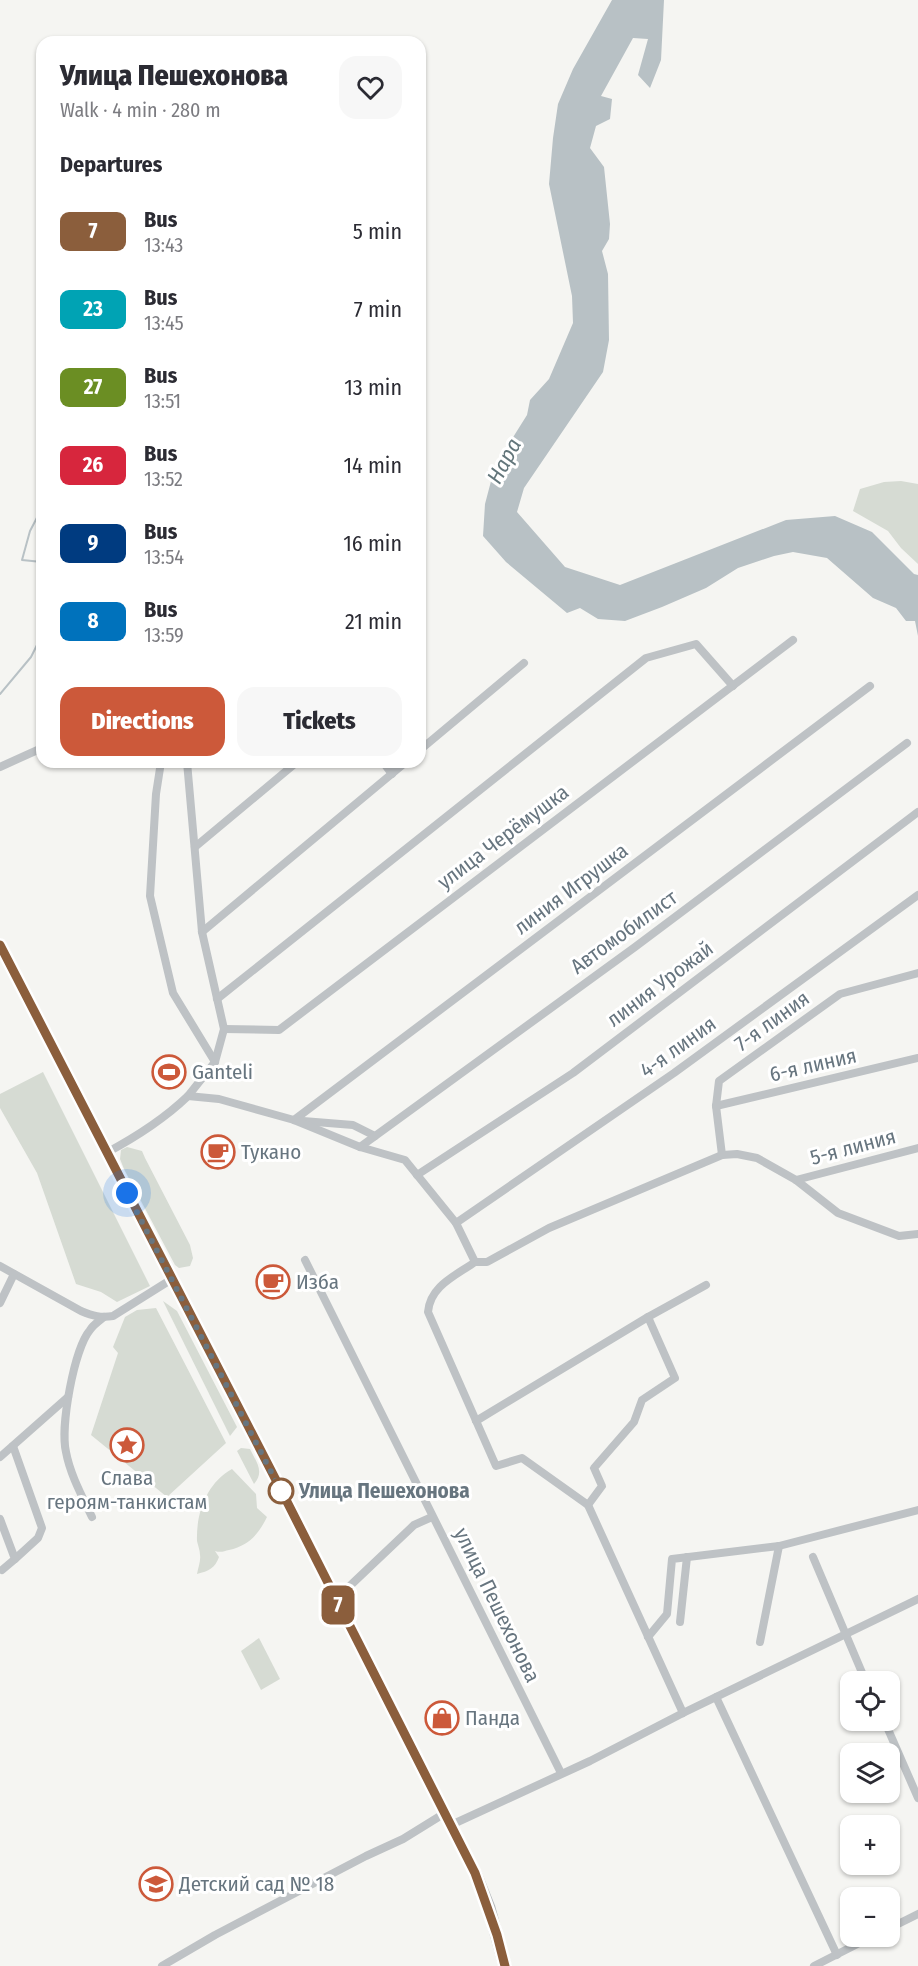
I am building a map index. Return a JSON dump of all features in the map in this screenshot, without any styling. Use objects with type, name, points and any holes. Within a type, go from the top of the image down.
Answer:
[{"type":"main road","points":[[0,945],[475,1873],[489,1908],[505,1966]]},
{"type":"street","name":"улица Черёмушка","points":[[224,1029],[279,1030],[794,640]]},
{"type":"street","points":[[217,999],[646,658],[696,644],[733,686]]},
{"type":"street","points":[[426,745],[524,663]]},
{"type":"street","name":"линия Игрушка","points":[[294,1120],[870,686]]},
{"type":"street","name":"Автомобилист","points":[[360,1147],[635,947],[907,743]]},
{"type":"street","points":[[0,767],[36,751]]},
{"type":"street","points":[[160,768],[156,794],[150,896],[173,993],[215,1062]]},
{"type":"street","points":[[106,1153],[170,1114],[188,1096],[215,1062],[224,1029],[202,932],[188,768]]},
{"type":"street","points":[[195,847],[290,768]]},
{"type":"street","points":[[388,768],[392,774]]},
{"type":"street","points":[[202,932],[399,768]]},
{"type":"street","name":"линия Урожай","points":[[417,1175],[573,1073],[918,812]]},
{"type":"street","name":"4-я линия","points":[[456,1224],[674,1073],[918,895]]},
{"type":"street","name":"7-я линия","points":[[722,1155],[716,1106],[719,1081],[840,994],[918,973]]},
{"type":"street","name":"6-я линия","points":[[716,1106],[918,1058]]},
{"type":"street","points":[[188,1096],[219,1099],[294,1120],[360,1147],[405,1160],[456,1224],[475,1262]]},
{"type":"street","points":[[294,1120],[353,1125],[375,1136]]},
{"type":"street","name":"5-я линия","points":[[796,1180],[918,1148]]},
{"type":"street","points":[[683,1713],[588,1505],[522,1458],[496,1466],[428,1312],[429,1300],[439,1286],[475,1262],[487,1262],[549,1228],[722,1155],[737,1154],[758,1158],[796,1180],[838,1213],[900,1236],[918,1234]]},
{"type":"street","name":"улица Пешехонова","points":[[305,1260],[561,1773]]},
{"type":"street","points":[[0,1266],[81,1311],[104,1317],[113,1316],[172,1279]]},
{"type":"street","points":[[0,1303],[14,1274]]},
{"type":"street","points":[[476,1421],[648,1317],[706,1285]]},
{"type":"street","points":[[92,1517],[76,1484],[66,1453],[64,1422],[68,1397],[83,1342],[89,1330],[104,1317]]},
{"type":"street","points":[[588,1505],[602,1486],[594,1468],[634,1422],[642,1400],[675,1378],[648,1317]]},
{"type":"street","points":[[0,1457],[68,1397]]},
{"type":"street","points":[[2,1570],[38,1538],[42,1528],[13,1446]]},
{"type":"street","points":[[648,1637],[667,1614],[672,1559],[780,1546],[918,1510]]},
{"type":"street","points":[[335,1600],[414,1525],[432,1516]]},
{"type":"street","points":[[0,1519],[15,1559]]},
{"type":"street","points":[[760,1642],[780,1546]]},
{"type":"street","points":[[680,1622],[687,1557]]},
{"type":"street","points":[[813,1557],[861,1671]]},
{"type":"street","points":[[451,1825],[918,1599]]},
{"type":"street","points":[[716,1697],[837,1954]]},
{"type":"street","points":[[889,1731],[918,1798]]},
{"type":"street","points":[[162,1966],[215,1935],[403,1839],[445,1813]]},
{"type":"street","points":[[900,1923],[918,1914]]},
{"type":"street","points":[[814,1966],[851,1947]]},
{"type":"shaded area","points":[[901,481],[918,484],[918,564],[901,548],[888,531],[853,511],[860,489],[884,482]]},
{"type":"shaded area","points":[[43,1072],[150,1286],[117,1302],[101,1292],[76,1284],[37,1173],[0,1108],[0,1094]]},
{"type":"shaded area","points":[[127,1147],[142,1151],[190,1245],[193,1258],[190,1266],[179,1268],[175,1265],[124,1169],[120,1159],[121,1150]]},
{"type":"shaded area","points":[[163,1301],[177,1311],[237,1427],[230,1436]]},
{"type":"shaded area","points":[[156,1308],[226,1443],[167,1497],[91,1435],[118,1353],[113,1347],[125,1317],[137,1310]]},
{"type":"shaded area","points":[[241,1448],[250,1449],[258,1466],[259,1475],[254,1484],[237,1451]]},
{"type":"shaded area","points":[[232,1469],[256,1494],[257,1508],[267,1517],[252,1538],[236,1548],[222,1552],[215,1551],[219,1557],[216,1564],[197,1574],[200,1551],[197,1530],[201,1509],[216,1482]]},
{"type":"shaded area","points":[[259,1638],[280,1679],[261,1690],[241,1651]]},
{"type":"water","name":"Нара","points":[[612,0],[664,0],[661,60],[650,88],[638,75],[648,39],[633,38],[601,96],[612,99],[610,119],[596,126],[590,148],[604,167],[610,224],[609,239],[602,251],[608,274],[609,340],[603,372],[524,488],[517,512],[565,567],[620,585],[786,520],[835,516],[872,532],[914,574],[918,575],[918,636],[915,621],[906,621],[896,608],[873,598],[827,558],[793,552],[738,568],[706,588],[625,621],[598,619],[580,608],[567,613],[506,562],[483,536],[485,504],[495,466],[527,415],[530,400],[549,379],[573,323],[572,296],[549,184],[553,138],[558,104],[573,69]]},
{"type":"waterway","points":[[36,520],[30,531],[22,560],[36,561]]},
{"type":"waterway","points":[[0,694],[31,657],[36,647]]},
{"type":"bus line","name":"7","points":[[0,945],[277,1482],[475,1873],[489,1908],[505,1966]]},
{"type":"place","name":"Ganteli","points":[[169,1072]]},
{"type":"place","name":"Тукано","points":[[218,1152]]},
{"type":"place","name":"Изба","points":[[273,1282]]},
{"type":"place","name":"Слава героям-танкистам","points":[[127,1445]]},
{"type":"place","name":"Улица Пешехонова","points":[[281,1491]]},
{"type":"place","name":"Панда","points":[[442,1718]]},
{"type":"place","name":"Детский сад № 18","points":[[156,1884]]},
{"type":"route","points":[[127,1193],[282,1493],[281,1491]]}]
